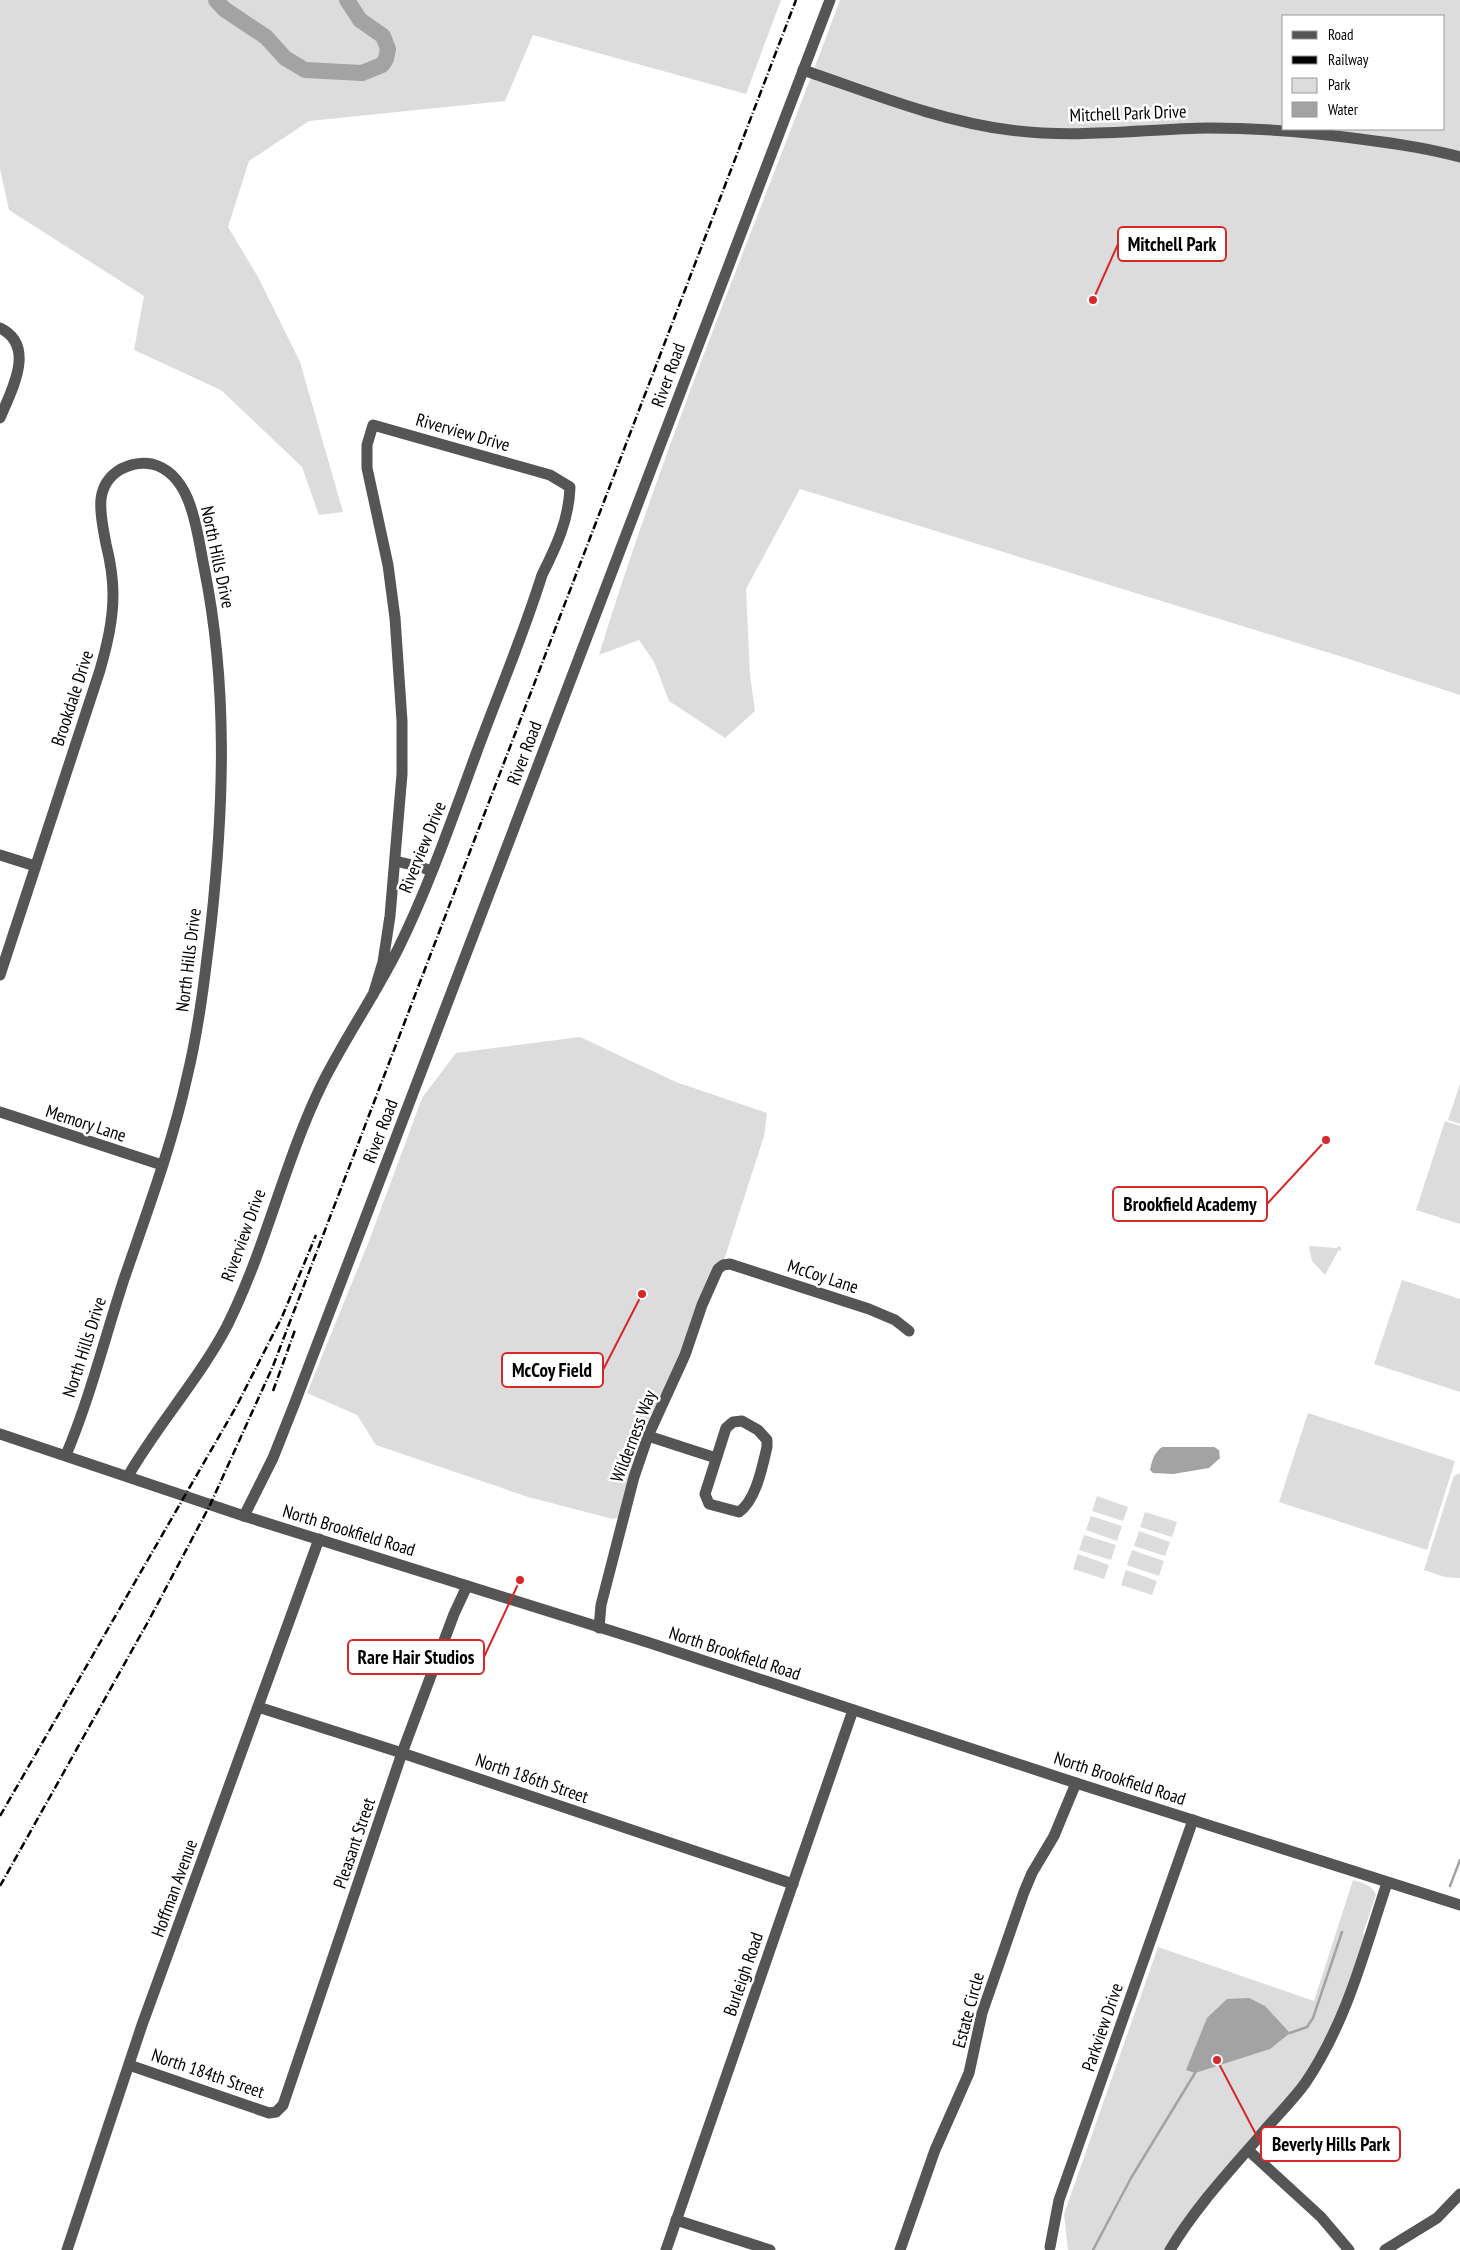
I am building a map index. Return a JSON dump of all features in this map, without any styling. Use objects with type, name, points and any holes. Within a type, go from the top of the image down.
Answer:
[{"type":"street","name":"River Road","points":[[244,1516],[273,1458],[294,1405],[830,0]]},
{"type":"street","name":"Mitchell Park Drive","points":[[803,70],[921,110],[1009,130],[1083,134],[1209,128],[1270,129],[1389,143],[1460,157]]},
{"type":"street","points":[[0,328],[16,343],[20,362],[0,418]]},
{"type":"street","name":"Riverview Drive","points":[[128,1476],[189,1388],[226,1327],[254,1260],[303,1127],[323,1084],[399,947],[431,871],[461,797],[542,575],[558,544],[567,516],[570,487],[550,475],[373,425],[367,445],[366,468],[377,508],[395,618],[402,720],[402,774],[386,948],[372,995]]},
{"type":"street","name":"Brookdale Drive","points":[[0,975],[100,670],[111,627],[112,578],[100,518],[101,493],[112,476],[124,468],[140,463],[158,466]]},
{"type":"street","name":"North Hills Drive","points":[[66,1455],[93,1381],[162,1165],[188,1076],[201,1005],[216,880],[222,777],[218,651],[199,541],[187,499],[175,477],[158,466]]},
{"type":"street","points":[[0,855],[35,866]]},
{"type":"street","points":[[395,861],[431,871]]},
{"type":"street","name":"Memory Lane","points":[[0,1112],[162,1165]]},
{"type":"street","name":"McCoy Lane","points":[[723,1265],[730,1264],[869,1309],[895,1320],[909,1331]]},
{"type":"street","name":"Wilderness Way","points":[[599,1628],[601,1605],[612,1559],[634,1477],[648,1436],[685,1355],[713,1276],[723,1265]]},
{"type":"street","points":[[742,1421],[749,1423],[767,1440],[764,1458],[752,1495],[746,1507],[739,1512],[710,1504],[707,1499],[705,1494],[716,1458],[726,1428],[733,1422],[742,1421]]},
{"type":"street","name":"North Brookfield Road","points":[[0,1434],[244,1516],[1460,1905]]},
{"type":"street","points":[[648,1436],[716,1458]]},
{"type":"street","name":"Hoffman Avenue","points":[[67,2250],[129,2065],[319,1539]]},
{"type":"street","name":"Pleasant Street","points":[[276,2112],[283,2105],[288,2093],[402,1753],[454,1614],[467,1586]]},
{"type":"street","name":"North 186th Street","points":[[258,1707],[402,1753],[793,1884]]},
{"type":"street","name":"Burleigh Road","points":[[666,2250],[853,1710]]},
{"type":"street","name":"Estate Circle","points":[[900,2250],[935,2150],[969,2073],[982,2013],[1021,1900],[1032,1873],[1063,1817],[1076,1783]]},
{"type":"street","name":"Parkview Drive","points":[[1050,2247],[1059,2200],[1193,1820]]},
{"type":"street","points":[[1170,2250],[1210,2193],[1304,2084],[1330,2042],[1349,1999],[1387,1883]]},
{"type":"street","name":"North 184th Street","points":[[129,2065],[269,2113],[276,2112]]},
{"type":"street","points":[[1248,2150],[1321,2217],[1349,2250]]},
{"type":"street","points":[[1384,2250],[1437,2218],[1460,2194]]},
{"type":"street","points":[[676,2220],[770,2250]]},
{"type":"green space","points":[[0,0],[781,0],[746,94],[533,35],[505,101],[309,121],[249,161],[228,227],[258,277],[300,362],[343,512],[319,515],[302,467],[221,390],[134,350],[144,296],[9,210],[0,169]]},
{"type":"green space","points":[[840,0],[1460,0],[1460,695],[800,489],[746,589],[750,675],[755,711],[725,738],[669,701],[654,662],[639,640],[599,655],[654,490]]},
{"type":"green space","points":[[580,1037],[676,1082],[767,1113],[764,1136],[724,1260],[620,1517],[613,1519],[528,1497],[376,1445],[357,1415],[307,1393],[369,1241],[422,1098],[456,1053]]},
{"type":"green space","points":[[1460,1084],[1460,1124],[1448,1120]]},
{"type":"green space","points":[[1445,1121],[1460,1126],[1460,1224],[1416,1210]]},
{"type":"green space","points":[[1309,1246],[1336,1248],[1340,1246],[1342,1250],[1338,1251],[1325,1275],[1312,1261]]},
{"type":"green space","points":[[1402,1280],[1460,1299],[1460,1392],[1374,1364]]},
{"type":"green space","points":[[1308,1413],[1455,1461],[1427,1550],[1279,1502]]},
{"type":"green space","points":[[1460,1473],[1460,1578],[1445,1577],[1424,1570],[1454,1476]]},
{"type":"green space","points":[[1097,1496],[1128,1507],[1123,1521],[1092,1511]]},
{"type":"green space","points":[[1145,1512],[1177,1522],[1172,1537],[1140,1527]]},
{"type":"green space","points":[[1091,1516],[1122,1526],[1117,1541],[1086,1530]]},
{"type":"green space","points":[[1139,1531],[1170,1542],[1165,1556],[1134,1546]]},
{"type":"green space","points":[[1084,1535],[1116,1545],[1111,1560],[1079,1550]]},
{"type":"green space","points":[[1132,1550],[1164,1561],[1159,1576],[1127,1565]]},
{"type":"green space","points":[[1078,1554],[1109,1565],[1104,1579],[1073,1569]]},
{"type":"green space","points":[[1126,1570],[1157,1581],[1152,1595],[1121,1585]]},
{"type":"green space","points":[[1353,1880],[1369,1886],[1376,1895],[1363,1933],[1366,1938],[1344,2002],[1307,2075],[1166,2250],[1068,2250],[1064,2214],[1158,1947],[1314,2001]]},
{"type":"water","points":[[1162,1447],[1214,1447],[1219,1450],[1220,1458],[1209,1468],[1173,1474],[1153,1473],[1150,1470],[1153,1460]]},
{"type":"water","points":[[1249,1998],[1265,2006],[1290,2033],[1270,2049],[1195,2073],[1186,2070],[1207,2018],[1227,1999]]},
{"type":"waterway","points":[[216,0],[224,9],[266,37],[285,58],[305,70],[362,73],[382,65],[386,59],[388,49],[383,36],[360,20],[347,0]]},
{"type":"waterway","points":[[1450,1886],[1460,1860]]},
{"type":"waterway","points":[[1290,2033],[1307,2027],[1313,2018],[1342,1932]]},
{"type":"waterway","points":[[1093,2250],[1131,2178],[1195,2073]]},
{"type":"railway","points":[[0,1886],[149,1620],[210,1505],[273,1366],[796,0]]},
{"type":"railway","points":[[0,1816],[236,1407],[282,1317],[316,1235]]},
{"type":"railway","points":[[273,1391],[295,1330]]},
{"type":"place","name":"Mitchell Park","points":[[1093,300]]},
{"type":"place","name":"Brookfield Academy","points":[[1326,1140]]},
{"type":"place","name":"McCoy Field","points":[[642,1294]]},
{"type":"place","name":"Rare Hair Studios","points":[[520,1580]]},
{"type":"place","name":"Beverly Hills Park","points":[[1217,2060]]}]
